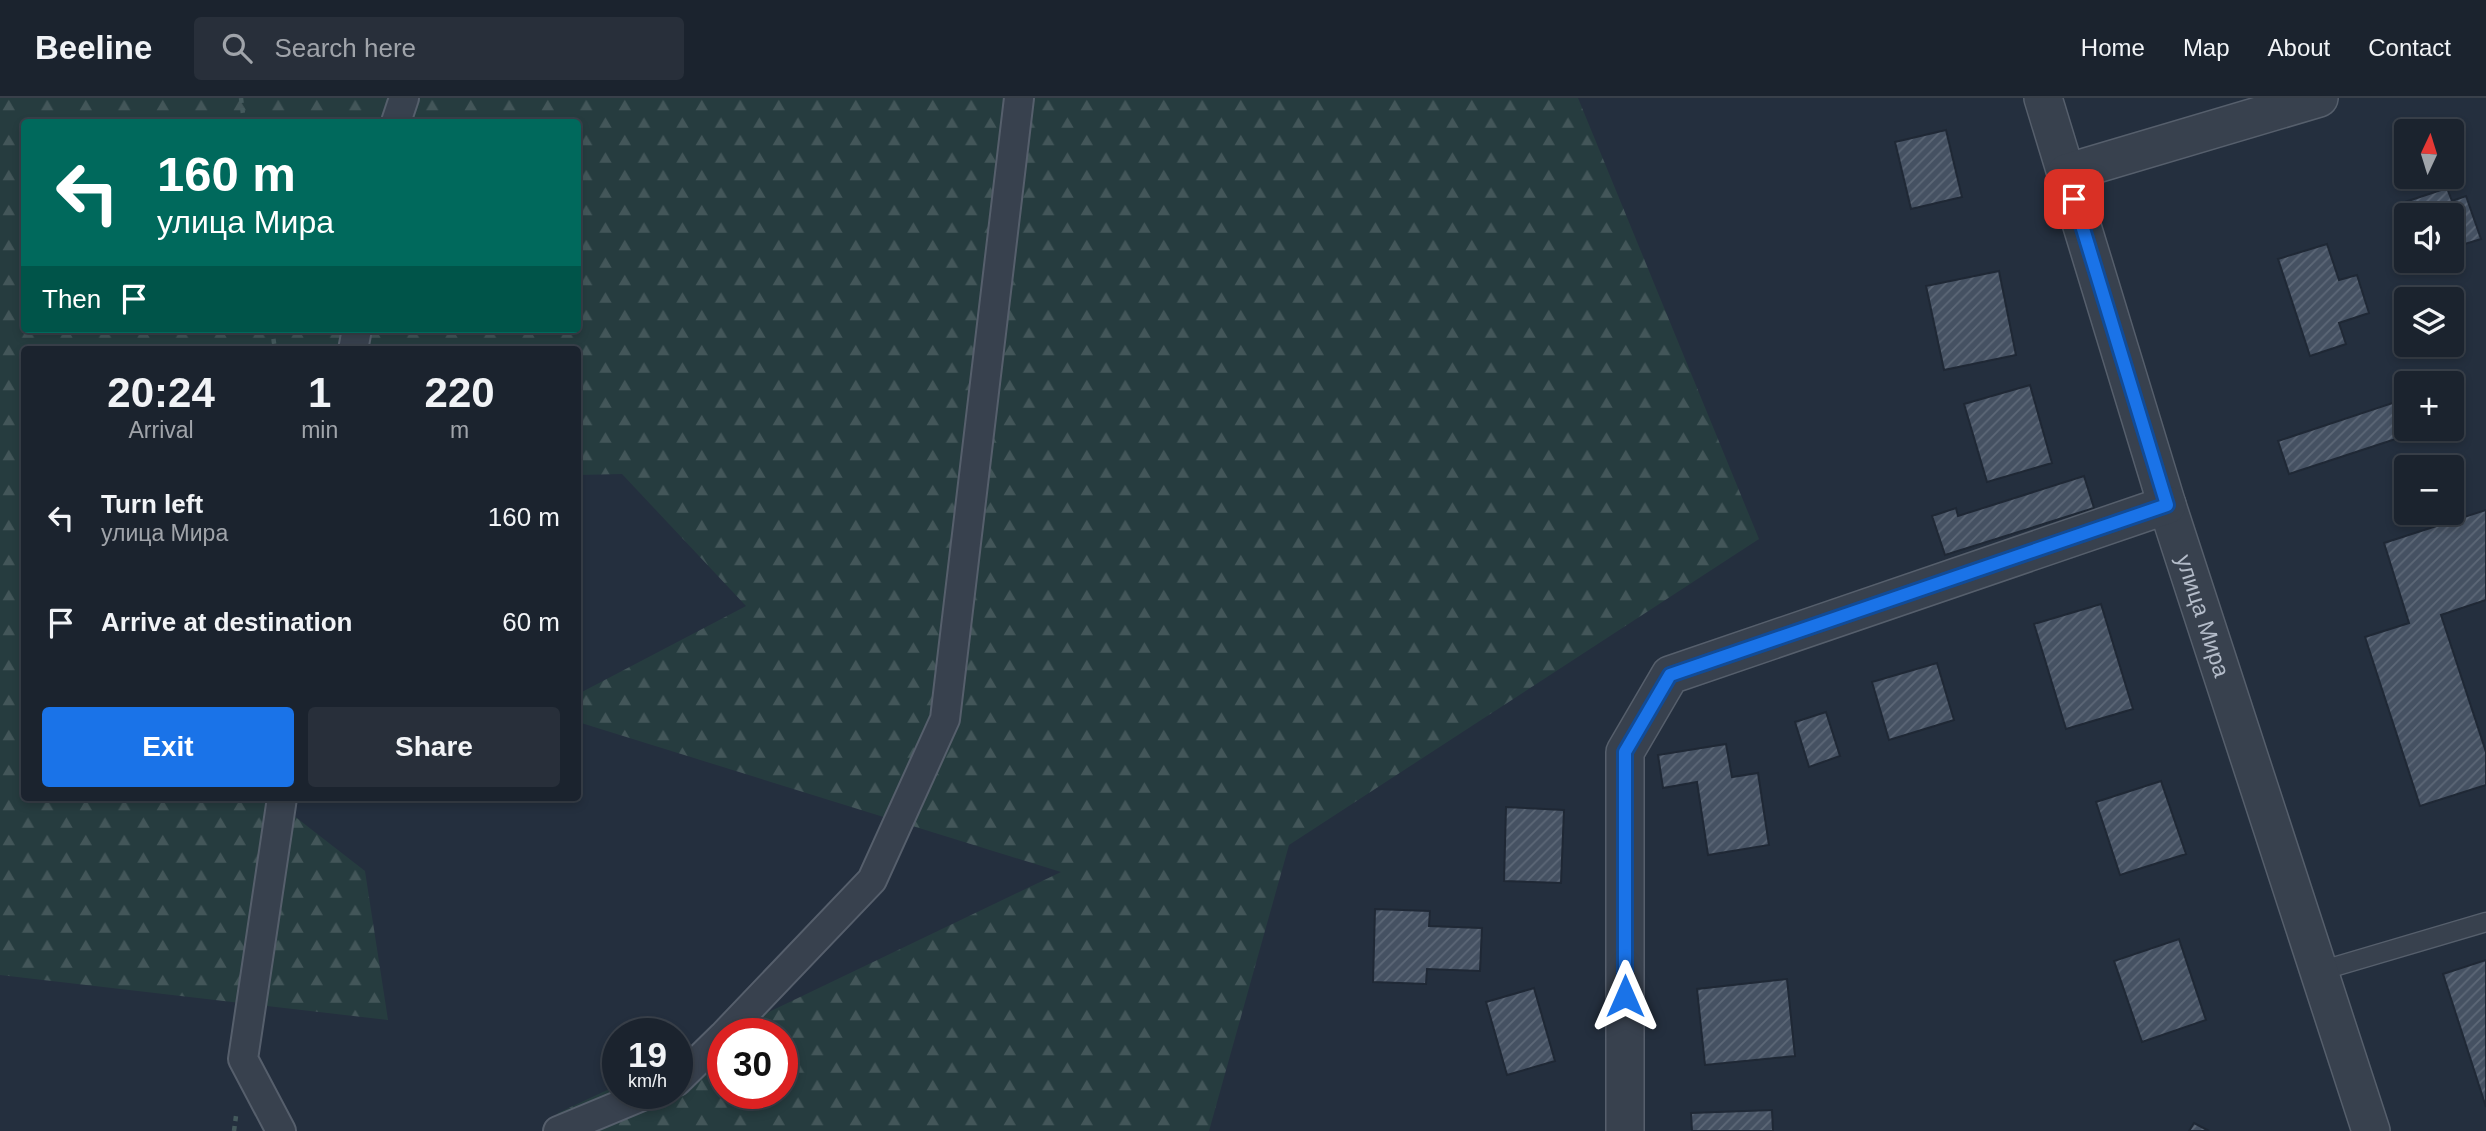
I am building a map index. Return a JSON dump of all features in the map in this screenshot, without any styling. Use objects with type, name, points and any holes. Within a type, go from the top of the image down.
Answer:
[{"type":"street","points":[[397,119],[404,98]]},
{"type":"street","points":[[740,1018],[872,880],[946,719],[1019,98]]},
{"type":"street","name":"улица Мира","points":[[2043,98],[2167,505],[2371,1131]]},
{"type":"street","points":[[2066,173],[2319,98]]},
{"type":"street","points":[[1625,1131],[1625,752],[1670,675],[2167,505]]},
{"type":"street","points":[[281,1131],[243,1059],[282,801]]},
{"type":"street","points":[[693,1065],[707,1052]]},
{"type":"street","points":[[558,1131],[611,1109]]},
{"type":"lane","points":[[2320,971],[2486,922]]},
{"type":"path","points":[[241,98],[244,119]]},
{"type":"green space","points":[[0,98],[1578,98],[1759,539],[1289,845],[1209,1131],[545,1131],[558,1113],[602,1092],[602,1109],[693,1109],[693,1048],[707,1042],[707,1109],[798,1109],[798,1018],[756,1018],[1061,872],[581,723],[581,692],[746,606],[622,474],[581,475],[581,346],[21,346],[21,801],[275,801],[365,871],[388,1020],[0,975]]},
{"type":"building","points":[[1946,130],[1962,197],[1911,209],[1895,142]]},
{"type":"building","points":[[2444,189],[2447,189],[2452,201],[2466,196],[2481,239],[2464,244],[2464,203],[2402,203]]},
{"type":"building","points":[[2327,244],[2339,280],[2357,275],[2369,313],[2339,323],[2346,344],[2310,356],[2278,259]]},
{"type":"building","points":[[1999,271],[2016,355],[1944,370],[1926,286]]},
{"type":"building","points":[[2030,385],[2052,463],[1987,482],[1964,404]]},
{"type":"building","points":[[2394,403],[2394,440],[2289,474],[2278,441]]},
{"type":"building","points":[[2084,476],[2094,508],[1945,555],[1932,516],[1956,508],[1958,516]]},
{"type":"building","points":[[2486,510],[2486,600],[2441,615],[2486,752],[2486,785],[2420,806],[2365,637],[2409,623],[2384,543],[2440,525],[2464,525],[2464,517]]},
{"type":"building","points":[[2101,604],[2133,709],[2066,729],[2034,624]]},
{"type":"building","points":[[1937,663],[1954,720],[1889,740],[1872,682]]},
{"type":"building","points":[[1826,712],[1840,756],[1809,767],[1795,722]]},
{"type":"building","points":[[1726,744],[1732,777],[1758,773],[1769,845],[1708,855],[1697,782],[1663,788],[1658,755]]},
{"type":"building","points":[[2161,781],[2186,854],[2120,875],[2096,802]]},
{"type":"building","points":[[1506,807],[1564,810],[1561,883],[1504,881]]},
{"type":"building","points":[[1375,909],[1430,911],[1429,926],[1482,928],[1480,971],[1427,969],[1426,984],[1373,982]]},
{"type":"building","points":[[2179,939],[2206,1020],[2142,1042],[2114,961]]},
{"type":"building","points":[[2486,960],[2486,1107],[2443,974]]},
{"type":"building","points":[[1787,979],[1795,1056],[1705,1065],[1697,989]]},
{"type":"building","points":[[1534,988],[1555,1061],[1507,1075],[1486,1002]]},
{"type":"building","points":[[1772,1110],[1773,1131],[1692,1131],[1691,1113]]},
{"type":"building","points":[[2194,1123],[2209,1131],[2189,1131]]},
{"type":"route","points":[[1625,996],[1625,752],[1670,675],[2167,505],[2074,199]]}]
